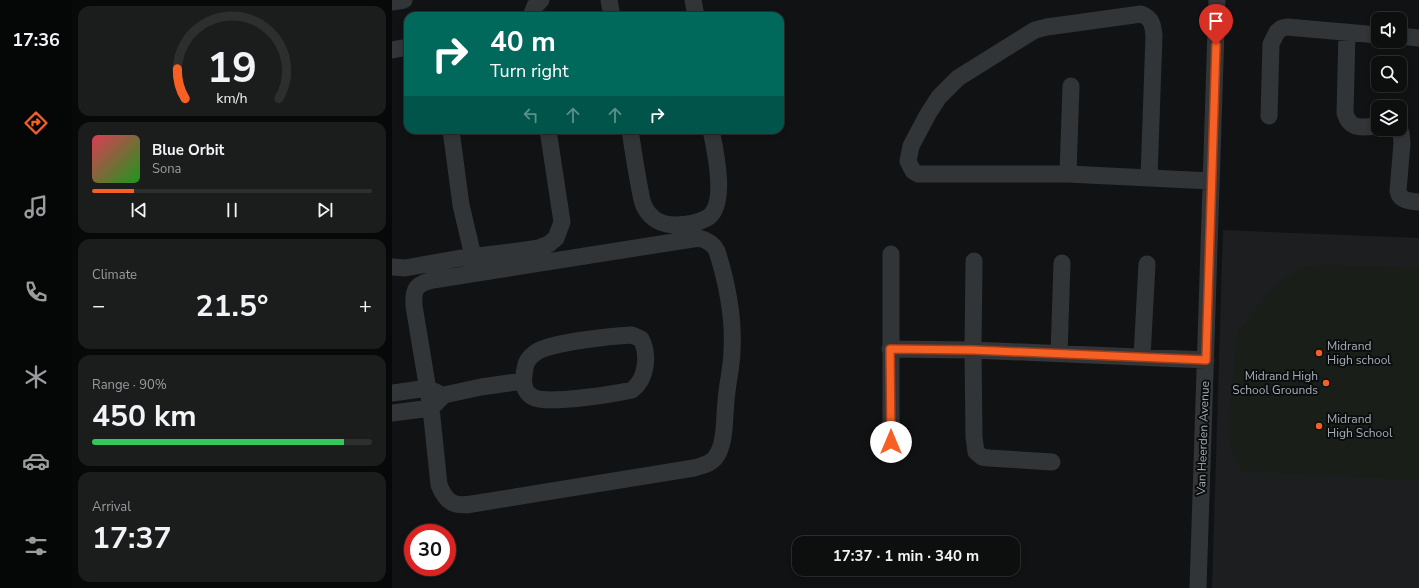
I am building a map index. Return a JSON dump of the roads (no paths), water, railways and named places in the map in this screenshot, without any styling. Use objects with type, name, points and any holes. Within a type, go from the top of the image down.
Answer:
[{"type":"street","points":[[392,2],[404,0]]},
{"type":"street","points":[[533,12],[535,6],[541,0]]},
{"type":"street","points":[[609,0],[611,12]]},
{"type":"street","points":[[693,0],[695,12]]},
{"type":"street","name":"Van Heerden Avenue","points":[[1198,588],[1217,0]]},
{"type":"street","points":[[1148,177],[1154,36],[1152,22],[1146,16],[1141,14],[1047,27],[1027,34],[958,78],[947,87],[928,114],[911,146],[908,157],[911,169],[918,174],[1068,174],[1211,181]]},
{"type":"street","points":[[1268,116],[1271,44],[1277,32],[1282,28],[1287,27],[1371,34]]},
{"type":"street","points":[[1347,32],[1346,116],[1352,125],[1358,127],[1371,126]]},
{"type":"street","points":[[1407,37],[1419,38]]},
{"type":"street","points":[[392,50],[404,48]]},
{"type":"street","points":[[1068,174],[1071,86]]},
{"type":"street","points":[[452,134],[461,205],[473,256]]},
{"type":"street","points":[[392,267],[405,268],[473,256],[539,248],[549,244],[556,238],[562,222],[562,215],[549,134]]},
{"type":"street","points":[[631,134],[644,206],[651,216],[661,223],[680,225],[708,218],[713,212],[717,201],[719,180],[712,134]]},
{"type":"street","points":[[1402,136],[1398,191],[1399,195],[1401,198],[1409,201],[1419,202]]},
{"type":"street","points":[[699,238],[709,241],[714,246],[731,306],[733,324],[732,351],[722,441],[719,452],[710,462],[694,468],[472,504],[457,505],[450,502],[444,496],[439,485],[428,388],[413,295],[417,287],[423,283],[699,238]]},
{"type":"street","points":[[891,254],[891,442]]},
{"type":"street","points":[[974,261],[973,350],[974,442],[976,452],[982,457],[989,458],[1052,462]]},
{"type":"street","points":[[1059,354],[1062,263]]},
{"type":"street","points":[[1142,357],[1147,264]]},
{"type":"street","points":[[636,336],[641,339],[646,354],[643,374],[639,383],[632,390],[605,395],[546,400],[535,398],[528,394],[523,381],[525,363],[531,356],[540,350],[562,344],[636,336]]},
{"type":"street","points":[[890,349],[973,350],[1206,360]]},
{"type":"street","points":[[392,414],[431,408],[444,395],[481,387],[523,381]]},
{"type":"street","points":[[392,393],[428,388],[444,395]]},
{"type":"place","name":"Midrand High school","points":[[1319,353]]},
{"type":"place","name":"Midrand High School Grounds","points":[[1326,383]]},
{"type":"place","name":"Midrand High School","points":[[1319,426]]}]
